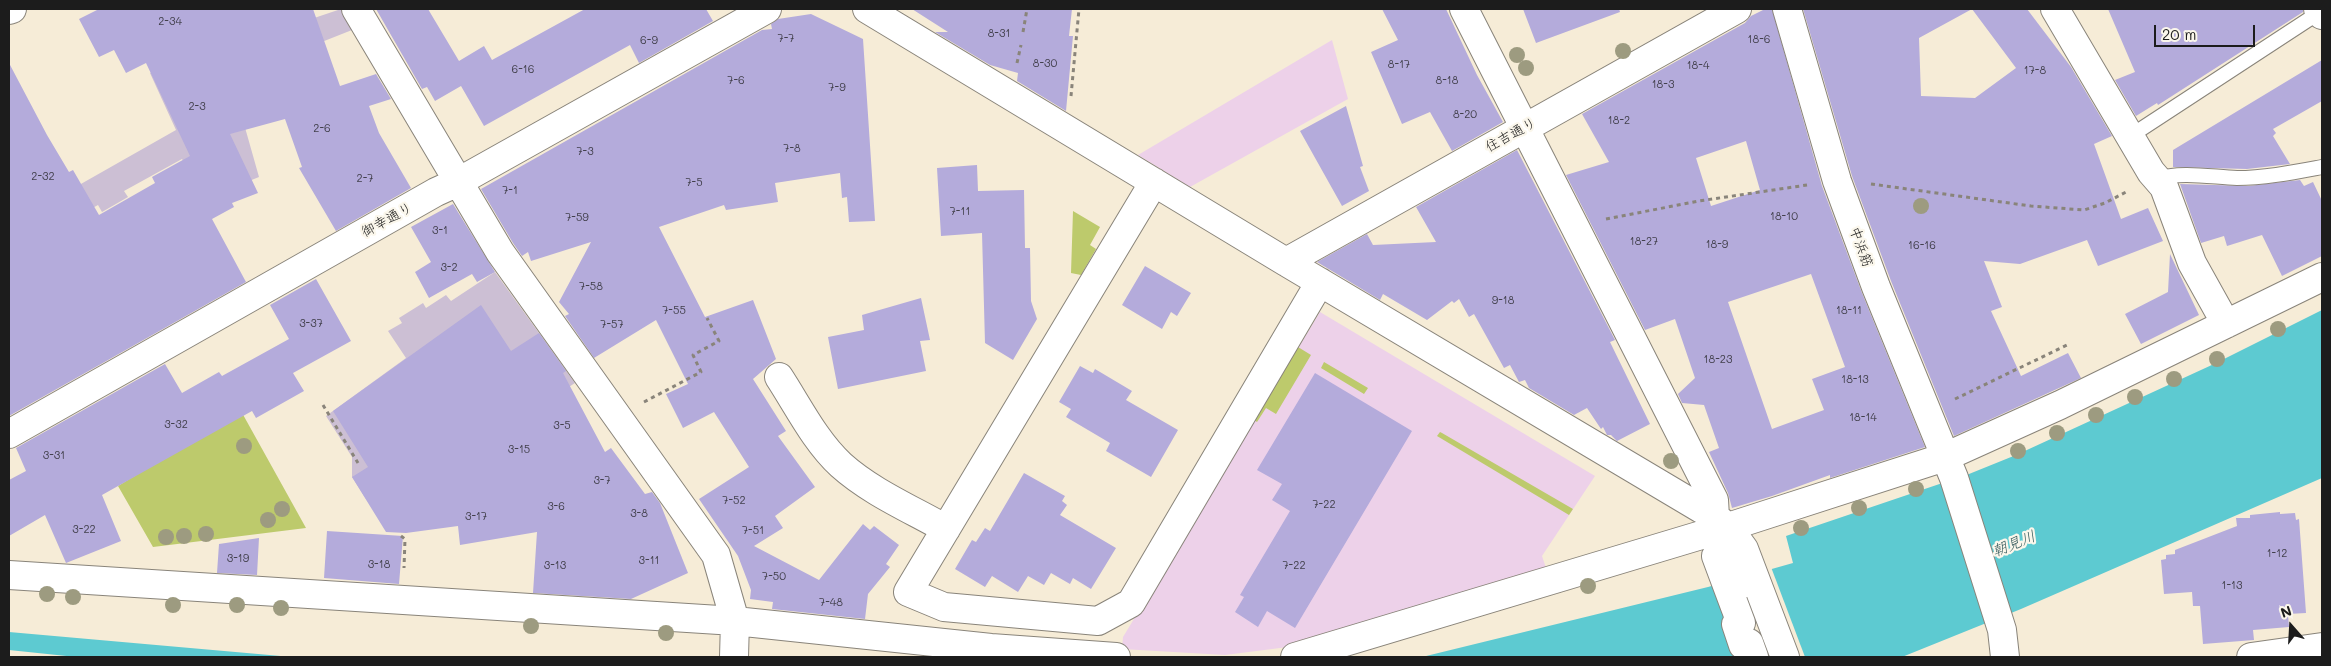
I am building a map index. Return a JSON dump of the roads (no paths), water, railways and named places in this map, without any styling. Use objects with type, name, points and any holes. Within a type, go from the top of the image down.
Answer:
[{"type":"street","points":[[356,9],[500,252],[716,555],[735,638]]},
{"type":"street","name":"御幸通り","points":[[9,434],[436,192],[458,182],[767,9]]},
{"type":"street","points":[[867,9],[1721,522],[1744,549],[1785,657]]},
{"type":"street","points":[[1464,9],[1714,500],[1721,522]]},
{"type":"street","name":"住吉通り","points":[[1286,262],[1737,9]]},
{"type":"street","name":"中浜筋","points":[[1787,9],[1837,181],[1876,287],[1950,468],[2002,630],[2005,657]]},
{"type":"street","points":[[2055,9],[2130,137],[2156,179],[2164,187],[2192,263],[2226,324]]},
{"type":"street","points":[[1154,182],[908,592],[944,607],[1098,621],[1131,603],[1320,282]]},
{"type":"street","points":[[1295,657],[1721,522],[1950,468],[2060,405],[2322,277]]},
{"type":"street","points":[[780,377],[825,447],[841,465],[861,480],[946,529]]},
{"type":"street","points":[[1754,657],[1749,643],[1743,645],[1736,624],[1741,622],[1716,556],[1726,554],[1765,657]]},
{"type":"street","points":[[9,575],[735,638],[991,648],[1116,657]]},
{"type":"street","points":[[2251,657],[2322,647]]},
{"type":"lane","points":[[2130,137],[2320,12]]},
{"type":"lane","points":[[2156,179],[2170,174],[2240,178],[2322,168]]},
{"type":"water","name":"朝見川","points":[[2322,310],[2322,478],[2021,609],[1902,657],[1422,657],[1708,587],[1793,563],[1786,536],[1969,474],[2016,455],[2214,364]]},
{"type":"water","points":[[9,632],[292,657],[76,657],[9,650]]}]
